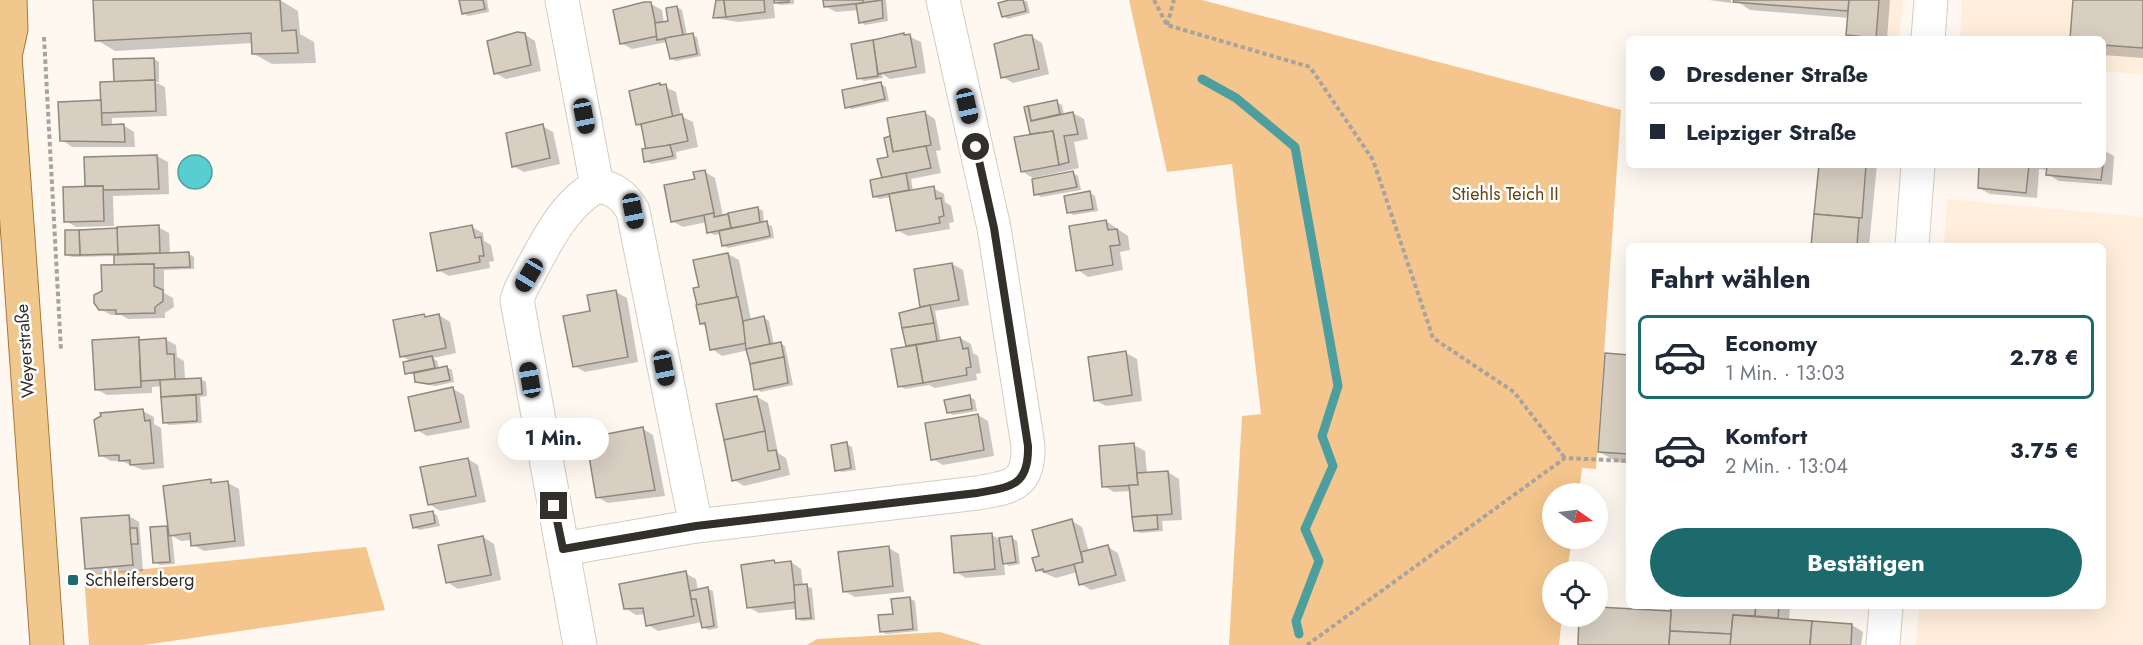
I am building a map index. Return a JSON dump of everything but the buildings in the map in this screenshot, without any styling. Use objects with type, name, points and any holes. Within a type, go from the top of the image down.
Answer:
[{"type":"main road","name":"Weyerstraße","points":[[10,0],[11,29],[2,50],[4,112],[47,645]]},
{"type":"street","points":[[562,0],[597,186]]},
{"type":"street","points":[[563,549],[696,526],[1005,488],[1014,485],[1026,471],[1028,446],[994,228],[943,0]]},
{"type":"street","points":[[1928,36],[1931,0]]},
{"type":"street","points":[[1912,243],[1918,168]]},
{"type":"street","points":[[580,645],[517,300],[520,289],[570,207],[583,194],[597,186],[617,192],[626,199],[633,211],[696,526]]},
{"type":"street","points":[[1883,645],[1887,609]]},
{"type":"path","points":[[1154,0],[1167,25],[1310,68],[1373,160],[1433,338],[1514,392],[1565,458]]},
{"type":"path","points":[[1167,25],[1174,0]]},
{"type":"path","points":[[44,32],[61,352]]},
{"type":"path","points":[[1307,645],[1565,458],[1626,461]]},
{"type":"shaded area","points":[[1716,0],[1903,0],[1899,36],[1845,36],[1848,11]]},
{"type":"shaded area","points":[[1962,0],[2143,0],[2143,75],[2106,71],[2106,36],[1960,36]]},
{"type":"shaded area","points":[[1947,199],[2143,217],[2143,645],[1916,645],[1919,609],[2106,609],[2106,243],[1944,243]]},
{"type":"green space","name":"Stiehls Teich II","points":[[1129,0],[1202,0],[1621,110],[1596,469],[1582,468],[1580,483],[1542,483],[1542,549],[1570,549],[1569,561],[1542,561],[1542,627],[1561,627],[1559,645],[1229,645],[1242,416],[1261,414],[1232,164],[1167,172]]},
{"type":"green space","points":[[366,547],[385,610],[144,645],[89,645],[84,575]]},
{"type":"green space","points":[[940,632],[983,645],[807,645],[817,639]]},
{"type":"water","points":[[195,155],[207,160],[212,172],[207,184],[195,189],[183,184],[178,172],[183,160]]},
{"type":"waterway","points":[[1202,79],[1236,98],[1295,147],[1338,386],[1322,436],[1333,466],[1305,529],[1319,561],[1296,621],[1299,634]]},
{"type":"place","name":"Schleifersberg","points":[[73,580]]},
{"type":"route","points":[[554,506],[563,549],[696,526],[977,493],[1014,485],[1026,471],[1028,446],[994,228],[976,147]]}]
